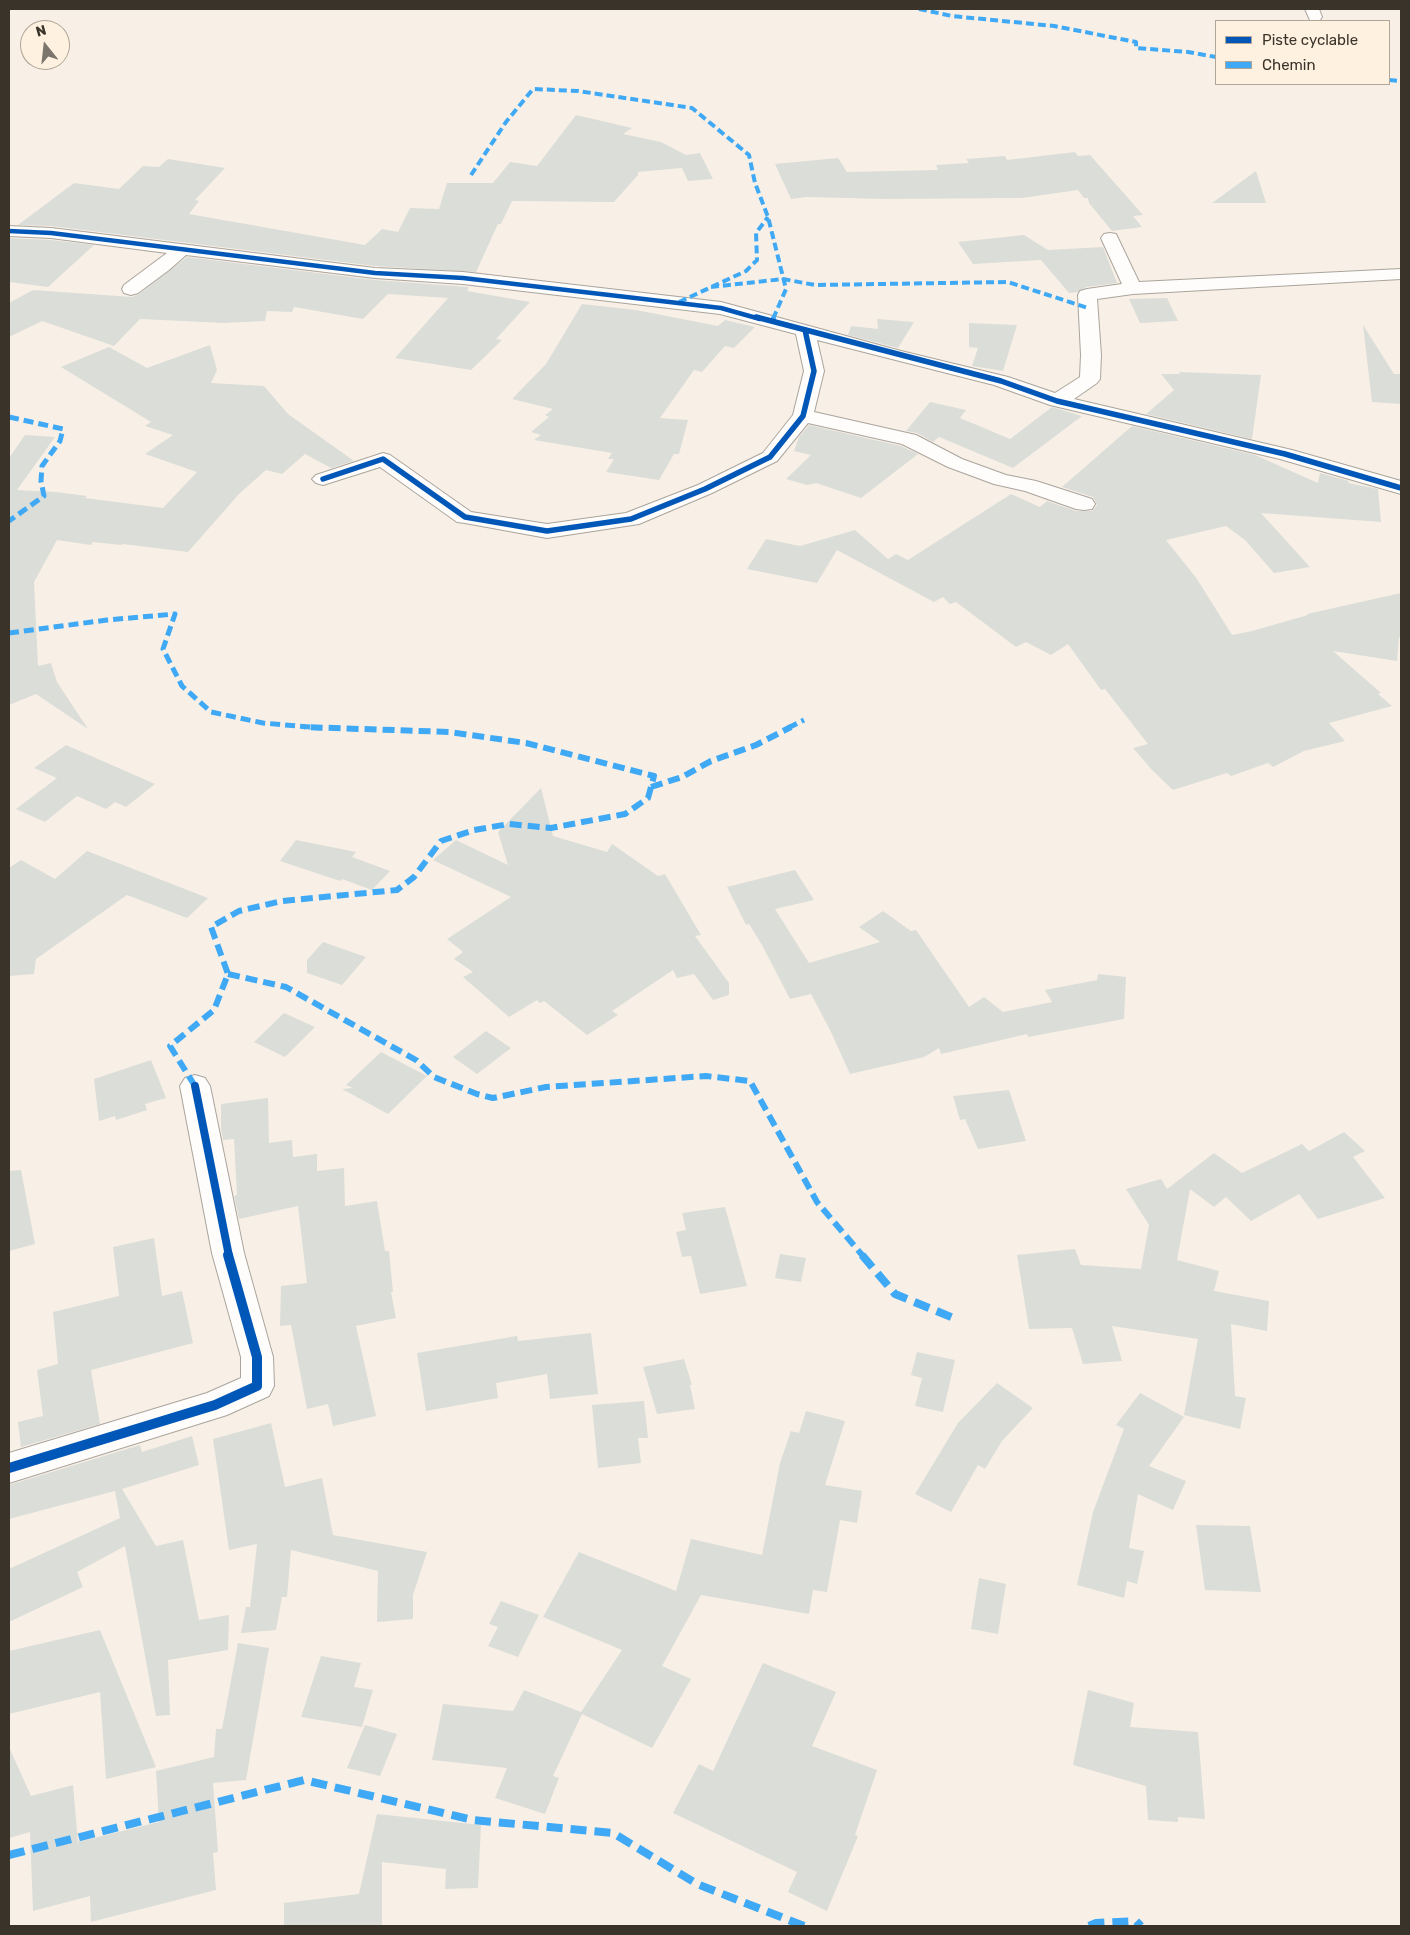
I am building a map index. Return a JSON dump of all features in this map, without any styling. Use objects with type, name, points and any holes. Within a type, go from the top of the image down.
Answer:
[{"type":"street","points":[[9,230],[51,233],[375,273],[463,278],[721,308],[895,355],[1001,380],[1057,401],[1285,454],[1401,488]]},
{"type":"street","points":[[1110,238],[1134,288]]},
{"type":"street","points":[[131,288],[152,275],[182,249]]},
{"type":"street","points":[[1057,401],[1090,379],[1091,355],[1087,294],[1134,288],[1401,274]]},
{"type":"street","points":[[323,479],[383,459],[465,517],[547,531],[631,519],[705,489],[770,457],[803,416],[814,371],[805,330]]},
{"type":"street","points":[[803,416],[909,439],[955,462],[1001,480],[1030,486],[1084,504]]},
{"type":"street","points":[[9,1468],[215,1405],[257,1386],[257,1357],[228,1253],[195,1086]]},
{"type":"building","points":[[576,115],[632,128],[623,134],[661,142],[686,155],[700,153],[713,179],[688,181],[682,168],[638,172],[638,175],[614,202],[512,201],[501,224],[498,224],[476,272],[375,266],[51,226],[18,225],[74,183],[119,189],[143,166],[159,167],[168,159],[225,168],[195,200],[199,201],[189,214],[365,245],[382,229],[398,232],[410,208],[439,209],[447,183],[493,183],[510,162],[537,166]]},
{"type":"building","points":[[1075,152],[1078,156],[1090,155],[1143,215],[1133,216],[1142,227],[1112,231],[1089,203],[1088,198],[1084,198],[1078,190],[1022,198],[883,199],[806,197],[791,199],[775,164],[838,158],[847,172],[938,170],[936,165],[969,163],[966,159],[1005,156],[1007,160]]},
{"type":"building","points":[[1256,171],[1266,203],[1212,203]]},
{"type":"building","points":[[1024,235],[1048,250],[1103,247],[1117,283],[1086,287],[1078,292],[1069,293],[1041,260],[973,264],[958,242]]},
{"type":"building","points":[[9,238],[94,245],[48,287],[9,282]]},
{"type":"building","points":[[187,257],[375,280],[469,287],[467,291],[530,302],[496,339],[502,340],[471,370],[395,358],[448,298],[388,294],[363,319],[294,307],[292,312],[267,311],[265,321],[223,323],[140,319],[114,346],[42,321],[9,337],[9,303],[33,290],[132,297],[139,294]]},
{"type":"building","points":[[1167,298],[1178,321],[1140,323],[1129,299]]},
{"type":"building","points":[[582,304],[636,310],[718,326],[725,320],[755,327],[734,348],[725,346],[702,372],[694,370],[660,418],[688,420],[679,454],[674,454],[659,480],[606,472],[614,459],[608,459],[612,453],[534,440],[541,435],[531,432],[549,417],[545,415],[553,409],[512,399],[546,364]]},
{"type":"building","points":[[877,319],[914,322],[898,348],[848,335],[851,326],[878,329]]},
{"type":"building","points":[[969,323],[1017,325],[1003,371],[972,366],[978,348],[969,347]]},
{"type":"building","points":[[1363,325],[1394,374],[1401,374],[1401,404],[1372,402]]},
{"type":"building","points":[[210,345],[217,370],[211,383],[264,386],[288,414],[354,461],[331,468],[305,454],[282,474],[266,470],[239,494],[188,552],[123,544],[93,542],[91,545],[57,540],[34,582],[38,666],[51,663],[57,682],[88,729],[36,694],[9,705],[9,458],[25,435],[55,437],[17,490],[56,492],[87,496],[85,498],[163,508],[197,472],[145,454],[173,435],[145,426],[151,422],[61,367],[109,347],[147,368]]},
{"type":"building","points":[[1179,372],[1261,375],[1252,439],[1146,414],[1174,390],[1161,374],[1180,374]]},
{"type":"building","points":[[930,402],[966,410],[960,418],[1010,439],[1052,407],[1082,416],[1013,468],[939,437],[933,442],[917,433],[906,431]]},
{"type":"building","points":[[809,425],[901,446],[918,454],[861,498],[816,483],[807,485],[786,479],[811,455],[794,451],[799,437]]},
{"type":"building","points":[[1132,426],[1255,455],[1318,483],[1320,473],[1349,481],[1348,483],[1378,489],[1381,522],[1261,513],[1310,567],[1274,573],[1245,540],[1226,526],[1166,540],[1197,579],[1232,635],[1252,631],[1307,614],[1401,593],[1401,637],[1399,637],[1397,661],[1333,651],[1381,693],[1378,694],[1392,706],[1329,723],[1345,741],[1304,751],[1273,767],[1268,763],[1231,776],[1227,773],[1173,790],[1133,748],[1148,744],[1105,689],[1101,690],[1068,644],[1051,655],[1026,642],[1016,647],[956,602],[950,604],[943,597],[934,602],[837,550],[817,583],[747,569],[766,539],[800,546],[855,530],[888,559],[896,554],[908,560],[1011,494],[1040,507],[1047,501],[1076,511],[1092,511],[1097,505],[1093,497],[1062,487]]},
{"type":"building","points":[[66,745],[155,784],[126,807],[115,802],[106,809],[77,796],[45,822],[16,809],[57,778],[34,768]]},
{"type":"building","points":[[541,788],[553,836],[607,852],[612,844],[658,876],[665,874],[701,935],[695,936],[729,983],[729,995],[713,1000],[694,974],[677,978],[673,970],[612,1011],[618,1015],[587,1035],[544,1001],[540,1003],[537,1000],[509,1017],[463,977],[473,972],[454,959],[463,952],[447,939],[511,897],[433,860],[456,840],[508,865],[498,832]]},
{"type":"building","points":[[296,840],[356,852],[352,857],[390,871],[372,890],[280,861]]},
{"type":"building","points":[[87,851],[208,898],[187,918],[127,895],[36,959],[34,974],[9,976],[9,868],[21,860],[55,879]]},
{"type":"building","points":[[795,870],[814,900],[775,909],[809,963],[880,942],[859,927],[883,911],[911,931],[916,930],[969,1007],[984,997],[1003,1012],[1052,1002],[1045,990],[1097,980],[1098,974],[1126,977],[1124,1019],[1028,1037],[1027,1034],[941,1054],[939,1048],[924,1057],[850,1074],[811,994],[790,999],[762,945],[749,924],[746,925],[727,887]]},
{"type":"building","points":[[323,942],[366,957],[342,985],[307,973],[307,960]]},
{"type":"building","points":[[284,1013],[315,1027],[285,1057],[254,1042]]},
{"type":"building","points":[[486,1031],[511,1048],[477,1074],[453,1057]]},
{"type":"building","points":[[381,1052],[427,1076],[388,1114],[342,1089],[353,1088],[346,1085]]},
{"type":"building","points":[[151,1060],[166,1098],[145,1104],[147,1110],[116,1120],[115,1116],[99,1121],[94,1079]]},
{"type":"building","points":[[1009,1090],[1026,1141],[978,1149],[965,1119],[960,1120],[953,1096]]},
{"type":"building","points":[[268,1098],[269,1143],[292,1140],[293,1157],[317,1154],[317,1171],[344,1168],[345,1206],[377,1201],[385,1251],[389,1251],[393,1292],[391,1292],[396,1318],[356,1326],[376,1416],[333,1426],[328,1404],[307,1409],[291,1325],[280,1326],[281,1286],[307,1283],[298,1206],[239,1219],[234,1196],[237,1195],[234,1139],[223,1140],[221,1104]]},
{"type":"building","points":[[1344,1132],[1365,1151],[1353,1157],[1385,1198],[1318,1219],[1299,1194],[1251,1221],[1226,1197],[1214,1207],[1190,1189],[1177,1260],[1219,1271],[1214,1291],[1269,1301],[1267,1331],[1231,1324],[1235,1396],[1246,1398],[1240,1429],[1184,1415],[1198,1339],[1112,1326],[1122,1361],[1083,1364],[1072,1328],[1029,1329],[1017,1255],[1075,1249],[1081,1265],[1141,1269],[1149,1225],[1126,1189],[1161,1179],[1167,1189],[1214,1153],[1242,1173],[1302,1144],[1309,1151]]},
{"type":"building","points":[[21,1170],[35,1244],[9,1251],[9,1171]]},
{"type":"building","points":[[725,1207],[747,1286],[700,1294],[691,1256],[682,1257],[676,1232],[686,1230],[682,1213]]},
{"type":"building","points":[[154,1238],[162,1296],[182,1291],[193,1343],[91,1370],[100,1424],[21,1447],[18,1422],[43,1416],[37,1370],[58,1364],[53,1312],[119,1296],[113,1247]]},
{"type":"building","points":[[780,1254],[806,1258],[801,1282],[775,1278]]},
{"type":"building","points":[[591,1333],[598,1394],[550,1399],[547,1374],[496,1383],[498,1398],[426,1411],[417,1353],[517,1336],[518,1341]]},
{"type":"building","points":[[917,1352],[955,1360],[943,1412],[915,1406],[922,1378],[911,1375]]},
{"type":"building","points":[[684,1359],[692,1385],[690,1385],[695,1409],[657,1414],[643,1367]]},
{"type":"building","points":[[997,1383],[1033,1408],[1002,1441],[985,1469],[978,1465],[951,1512],[915,1494],[958,1423]]},
{"type":"building","points":[[1140,1393],[1184,1417],[1149,1466],[1186,1481],[1173,1510],[1138,1494],[1129,1548],[1144,1551],[1137,1584],[1127,1581],[1124,1598],[1077,1585],[1093,1512],[1124,1429],[1116,1425]]},
{"type":"building","points":[[644,1401],[648,1438],[638,1438],[641,1463],[598,1468],[592,1405]]},
{"type":"building","points":[[806,1411],[845,1421],[825,1485],[862,1491],[857,1523],[840,1520],[827,1592],[813,1590],[809,1614],[701,1595],[662,1666],[691,1679],[652,1748],[582,1714],[553,1776],[559,1778],[545,1814],[495,1798],[507,1768],[432,1760],[443,1704],[513,1711],[524,1690],[581,1712],[622,1650],[543,1617],[579,1552],[676,1591],[691,1539],[762,1555],[780,1463],[791,1431],[799,1433]]},
{"type":"building","points":[[271,1423],[285,1487],[322,1478],[333,1535],[427,1552],[413,1595],[413,1619],[377,1622],[378,1571],[291,1550],[287,1597],[282,1597],[276,1630],[241,1633],[246,1607],[250,1607],[257,1544],[229,1550],[213,1439]]},
{"type":"building","points":[[192,1436],[199,1465],[122,1489],[156,1546],[183,1540],[199,1620],[229,1615],[228,1650],[168,1660],[170,1715],[156,1716],[125,1546],[77,1572],[83,1587],[9,1622],[9,1569],[120,1518],[115,1491],[9,1519],[9,1485],[140,1445],[142,1452]]},
{"type":"building","points":[[1196,1525],[1250,1526],[1261,1592],[1205,1590]]},
{"type":"building","points":[[979,1578],[1006,1584],[998,1634],[971,1629]]},
{"type":"building","points":[[501,1601],[539,1615],[518,1657],[488,1646],[498,1627],[489,1624]]},
{"type":"building","points":[[100,1630],[156,1767],[106,1779],[100,1692],[9,1714],[9,1651]]},
{"type":"building","points":[[238,1643],[269,1648],[246,1780],[213,1783],[218,1852],[213,1853],[216,1890],[91,1922],[90,1896],[33,1911],[30,1832],[9,1838],[9,1747],[31,1796],[73,1785],[78,1842],[159,1822],[156,1771],[214,1757],[216,1729],[222,1729]]},
{"type":"building","points":[[321,1656],[361,1663],[354,1687],[373,1690],[362,1727],[301,1717]]},
{"type":"building","points":[[763,1663],[836,1692],[812,1746],[877,1770],[855,1835],[858,1836],[827,1911],[788,1892],[797,1872],[673,1813],[699,1764],[713,1771]]},
{"type":"building","points":[[1088,1690],[1134,1703],[1130,1727],[1198,1732],[1205,1819],[1178,1817],[1178,1822],[1148,1820],[1146,1786],[1073,1765]]},
{"type":"building","points":[[365,1725],[397,1734],[380,1776],[347,1768]]},
{"type":"building","points":[[377,1814],[481,1825],[478,1888],[445,1889],[446,1869],[382,1862],[382,1926],[284,1926],[284,1903],[359,1894]]},
{"type":"marked path","points":[[919,9],[952,16],[1054,26],[1136,42],[1136,48],[1188,52],[1215,57]]},
{"type":"marked path","points":[[1390,80],[1401,81]]},
{"type":"marked path","points":[[471,175],[506,122],[533,89],[578,91],[692,108],[749,155],[755,183],[768,217],[786,289],[772,322]]},
{"type":"marked path","points":[[679,302],[746,271],[757,260],[756,233],[768,217]]},
{"type":"marked path","points":[[711,287],[783,279],[815,285],[1008,282],[1088,308]]},
{"type":"marked path","points":[[9,417],[63,429],[60,441],[42,466],[41,481],[44,496],[9,521]]},
{"type":"marked path","points":[[9,633],[107,620],[175,614],[163,649],[182,686],[211,712],[263,723],[315,728],[449,732],[526,743],[654,776],[648,798],[625,814],[551,828],[509,824],[474,830],[441,841],[414,877],[397,890],[282,901],[239,911],[211,927],[228,974],[214,1010],[170,1046],[195,1086]]},
{"type":"marked path","points":[[651,787],[682,777],[711,761],[756,745],[804,720]]},
{"type":"marked path","points":[[228,974],[286,987],[416,1060],[434,1077],[477,1094],[493,1098],[546,1087],[706,1076],[750,1081],[817,1202],[895,1294],[956,1319]]},
{"type":"marked path","points":[[9,1855],[304,1780],[473,1820],[613,1833],[697,1884],[804,1926]]},
{"type":"marked path","points":[[1089,1926],[1096,1923],[1136,1921],[1141,1926]]},
{"type":"cycle path","points":[[9,231],[51,233],[375,273],[463,278],[721,308],[895,355],[1001,381],[1057,401],[1285,454],[1401,488]]},
{"type":"cycle path","points":[[323,479],[383,459],[465,517],[547,531],[631,519],[705,489],[770,457],[803,416],[814,371],[805,330]]},
{"type":"cycle path","points":[[9,1468],[215,1405],[257,1386],[257,1357],[228,1253],[195,1086]]}]
